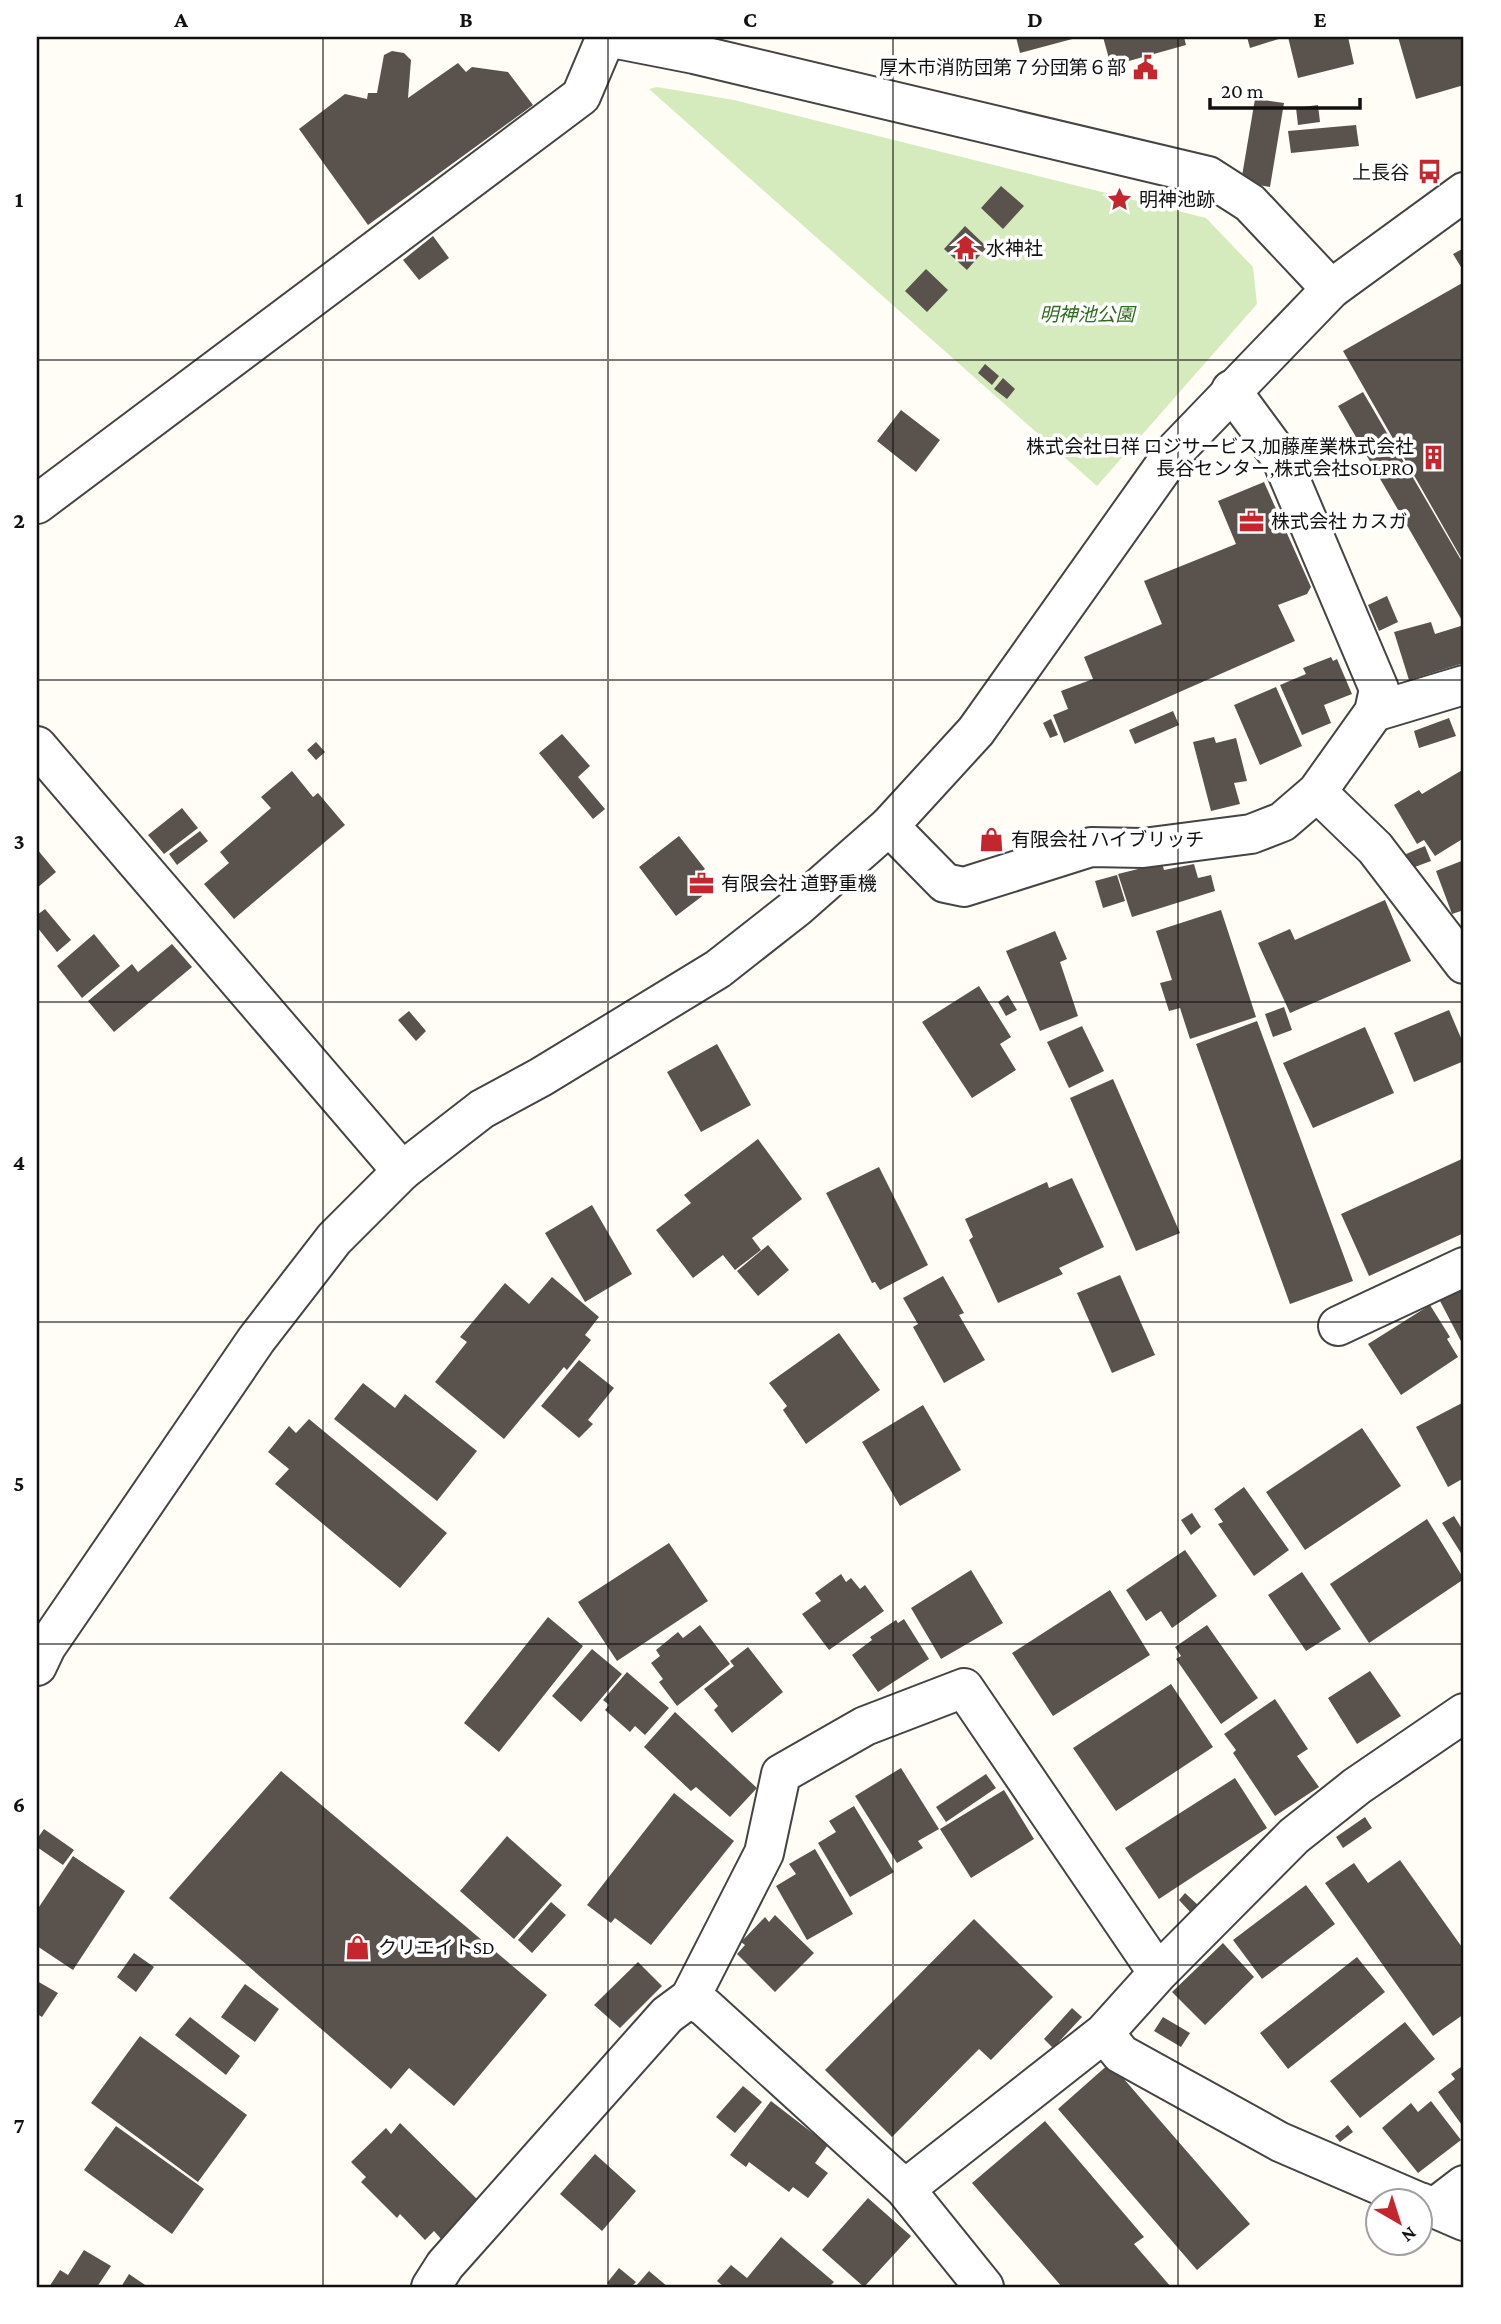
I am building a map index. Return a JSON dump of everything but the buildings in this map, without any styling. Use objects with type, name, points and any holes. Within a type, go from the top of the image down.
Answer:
[{"type":"street","points":[[37,505],[581,96],[607,37],[694,54],[1208,176],[1250,204],[1331,289]]},
{"type":"street","points":[[37,1666],[46,1647],[256,1340],[334,1240],[402,1171],[482,1109],[541,1077],[718,969],[797,907],[889,826],[976,731],[1174,452],[1331,289],[1464,192]]},
{"type":"street","points":[[889,826],[945,883],[964,887],[1091,846],[1143,848],[1251,834],[1282,822],[1317,792],[1374,712],[1379,690],[1281,458],[1231,390]]},
{"type":"street","points":[[1374,712],[1464,685]]},
{"type":"street","points":[[37,746],[402,1171]]},
{"type":"street","points":[[1317,792],[1375,848],[1464,964]]},
{"type":"street","points":[[1338,1325],[1464,1267]]},
{"type":"street","points":[[432,2287],[445,2265],[658,2026],[690,1998],[764,1853],[781,1774],[865,1726],[964,1688],[1158,1973]]},
{"type":"street","points":[[905,2189],[1104,2033],[1158,1973],[1294,1836],[1357,1786],[1464,1713]]},
{"type":"street","points":[[690,1998],[705,2007],[905,2189],[984,2287]]},
{"type":"street","points":[[1104,2033],[1121,2054],[1280,2142],[1435,2208],[1464,2185]]},
{"type":"green space","name":"明神池公園","points":[[657,87],[734,100],[1206,218],[1253,267],[1257,304],[1097,486],[649,89]]},
{"type":"place","name":"厚木市消防団第７分団第６部","points":[[1146,67]]},
{"type":"place","name":"上長谷","points":[[1429,172]]},
{"type":"place","name":"明神池跡","points":[[1119,199]]},
{"type":"place","name":"水神社","points":[[966,248]]},
{"type":"place","name":"株式会社日祥 ロジサービス,加藤産業株式会社 長谷センター,株式会社SOLPRO","points":[[1434,457]]},
{"type":"place","name":"株式会社 カスガ","points":[[1251,521]]},
{"type":"place","name":"有限会社 ハイブリッチ","points":[[991,839]]},
{"type":"place","name":"有限会社 道野重機","points":[[701,883]]},
{"type":"place","name":"クリエイトSD","points":[[358,1947]]}]
